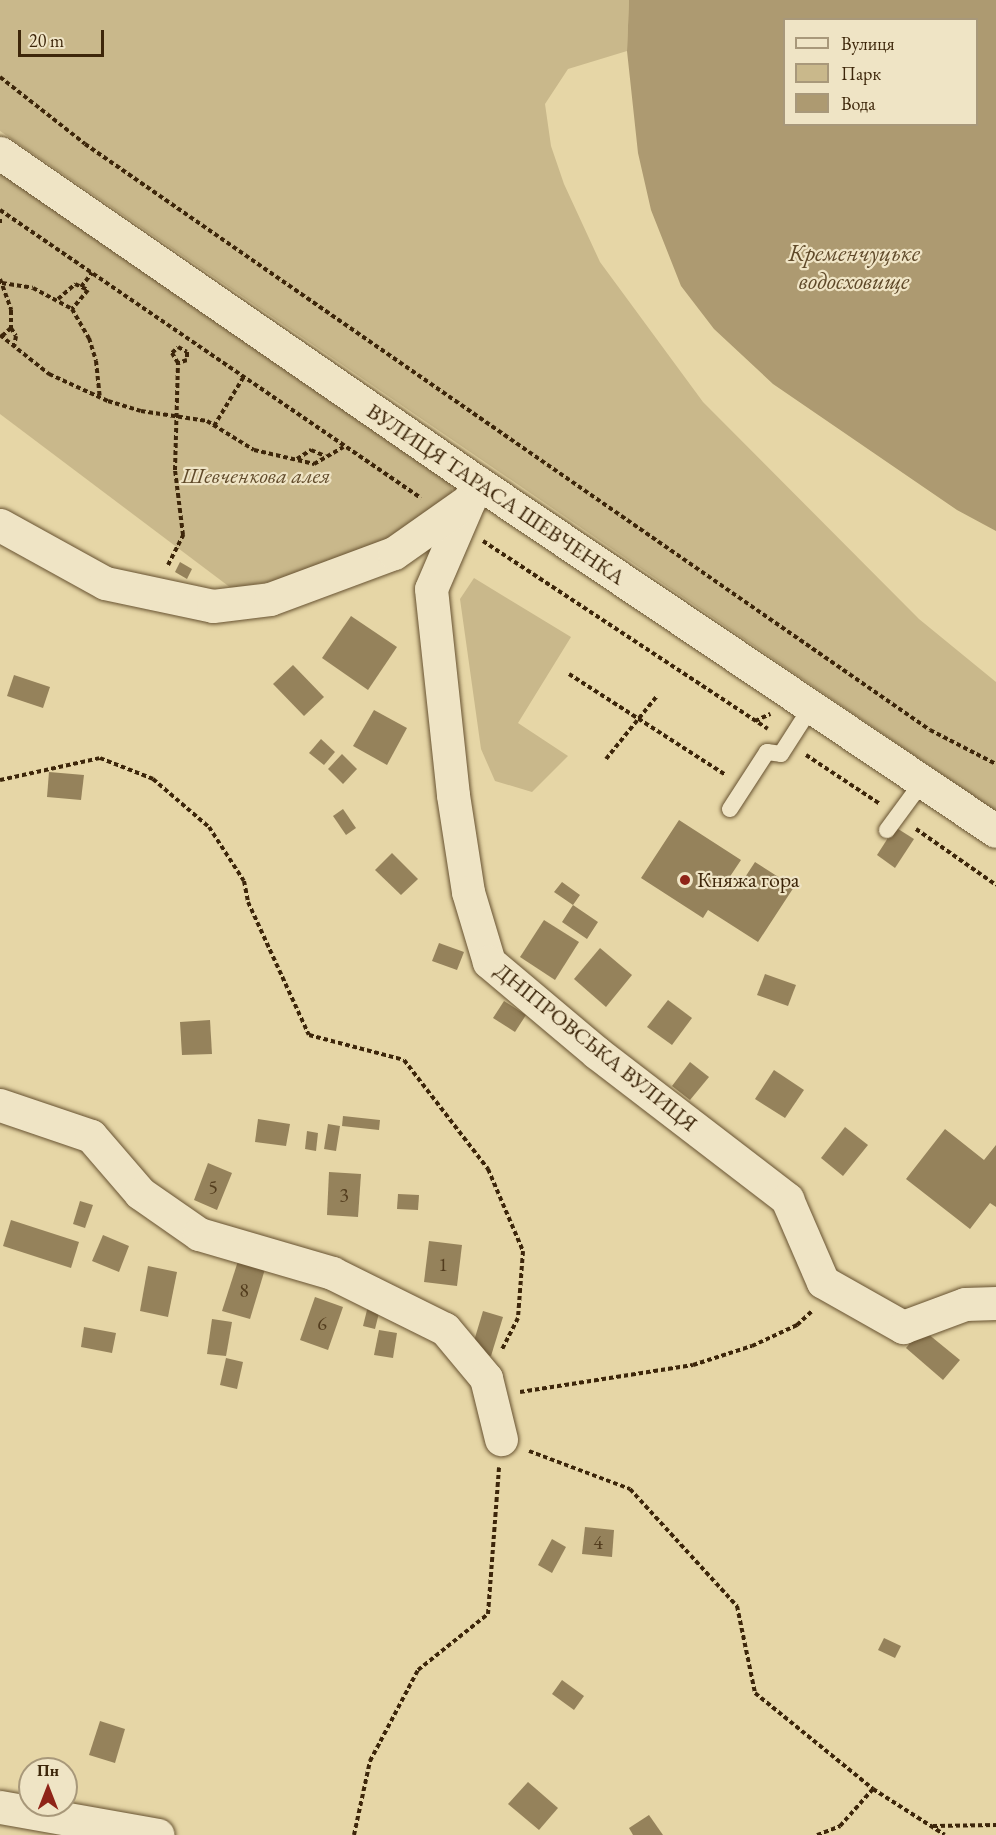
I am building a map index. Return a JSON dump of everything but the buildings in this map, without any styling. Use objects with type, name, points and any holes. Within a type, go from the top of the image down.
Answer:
[{"type":"street","name":"ВУЛИЦЯ ТАРАСА ШЕВЧЕНКА","points":[[0,153],[463,506],[811,707],[996,831]]},
{"type":"street","points":[[0,525],[105,583],[213,606],[270,599],[394,553],[463,506]]},
{"type":"street","name":"ДНІПРОВСЬКА ВУЛИЦЯ","points":[[463,506],[431,589],[459,838],[468,892],[489,962],[597,1053],[787,1198],[823,1282]]},
{"type":"street","points":[[0,1105],[91,1136],[140,1193],[199,1234],[332,1273],[445,1329],[486,1378],[496,1425]]},
{"type":"street","points":[[823,1282],[903,1327],[965,1304],[996,1303]]},
{"type":"street","points":[[0,1807],[158,1835]]},
{"type":"lane","points":[[730,809],[767,752],[781,754],[786,741],[811,707]]},
{"type":"lane","points":[[887,830],[923,781]]},
{"type":"path","points":[[0,76],[95,151],[930,730],[996,764]]},
{"type":"path","points":[[1,211],[343,447],[463,506],[786,741],[996,885]]},
{"type":"path","points":[[0,219],[0,225]]},
{"type":"path","points":[[81,287],[92,273]]},
{"type":"path","points":[[14,346],[16,336],[10,328],[10,310],[1,281],[33,288],[58,298],[72,309],[91,346],[100,398]]},
{"type":"path","points":[[58,298],[75,284],[88,291],[72,309]]},
{"type":"path","points":[[10,328],[1,336],[49,374],[100,398],[141,411],[178,414],[214,426],[254,450],[314,464],[343,447]]},
{"type":"path","points":[[181,349],[184,337]]},
{"type":"path","points":[[142,591],[161,577],[183,535],[175,470],[178,363],[172,352],[178,347],[187,352],[187,360],[178,363]]},
{"type":"path","points":[[214,426],[243,378]]},
{"type":"path","points":[[296,459],[311,450],[325,456]]},
{"type":"path","points":[[569,674],[744,787]]},
{"type":"path","points":[[606,759],[657,696]]},
{"type":"path","points":[[0,780],[100,758],[153,779],[209,827],[244,880],[248,902],[309,1035],[404,1060],[488,1169],[523,1251],[518,1318],[486,1378]]},
{"type":"path","points":[[354,1835],[370,1761],[417,1670],[488,1614],[496,1425],[517,1392],[693,1365],[752,1346],[797,1325],[811,1313],[823,1282]]},
{"type":"path","points":[[496,1425],[630,1489],[737,1606],[755,1693],[873,1789],[945,1835]]},
{"type":"path","points":[[817,1835],[840,1827],[873,1789]]},
{"type":"path","points":[[933,1826],[996,1825]]},
{"type":"green space","points":[[0,0],[629,0],[627,51],[568,69],[545,104],[551,146],[564,184],[600,262],[703,402],[919,619],[996,682],[996,811],[0,131]]},
{"type":"green space","name":"Шевченкова алея","points":[[0,171],[450,482],[454,499],[410,533],[317,574],[231,588],[0,414]]},
{"type":"green space","points":[[474,578],[571,637],[518,723],[568,756],[532,792],[495,781],[481,749],[460,599]]},
{"type":"water","name":"Кременчуцьке водосховище","points":[[629,0],[996,0],[996,531],[957,510],[773,384],[714,329],[681,286],[651,210],[638,153],[627,51]]},
{"type":"place","name":"Княжа гора","points":[[685,880]]}]
